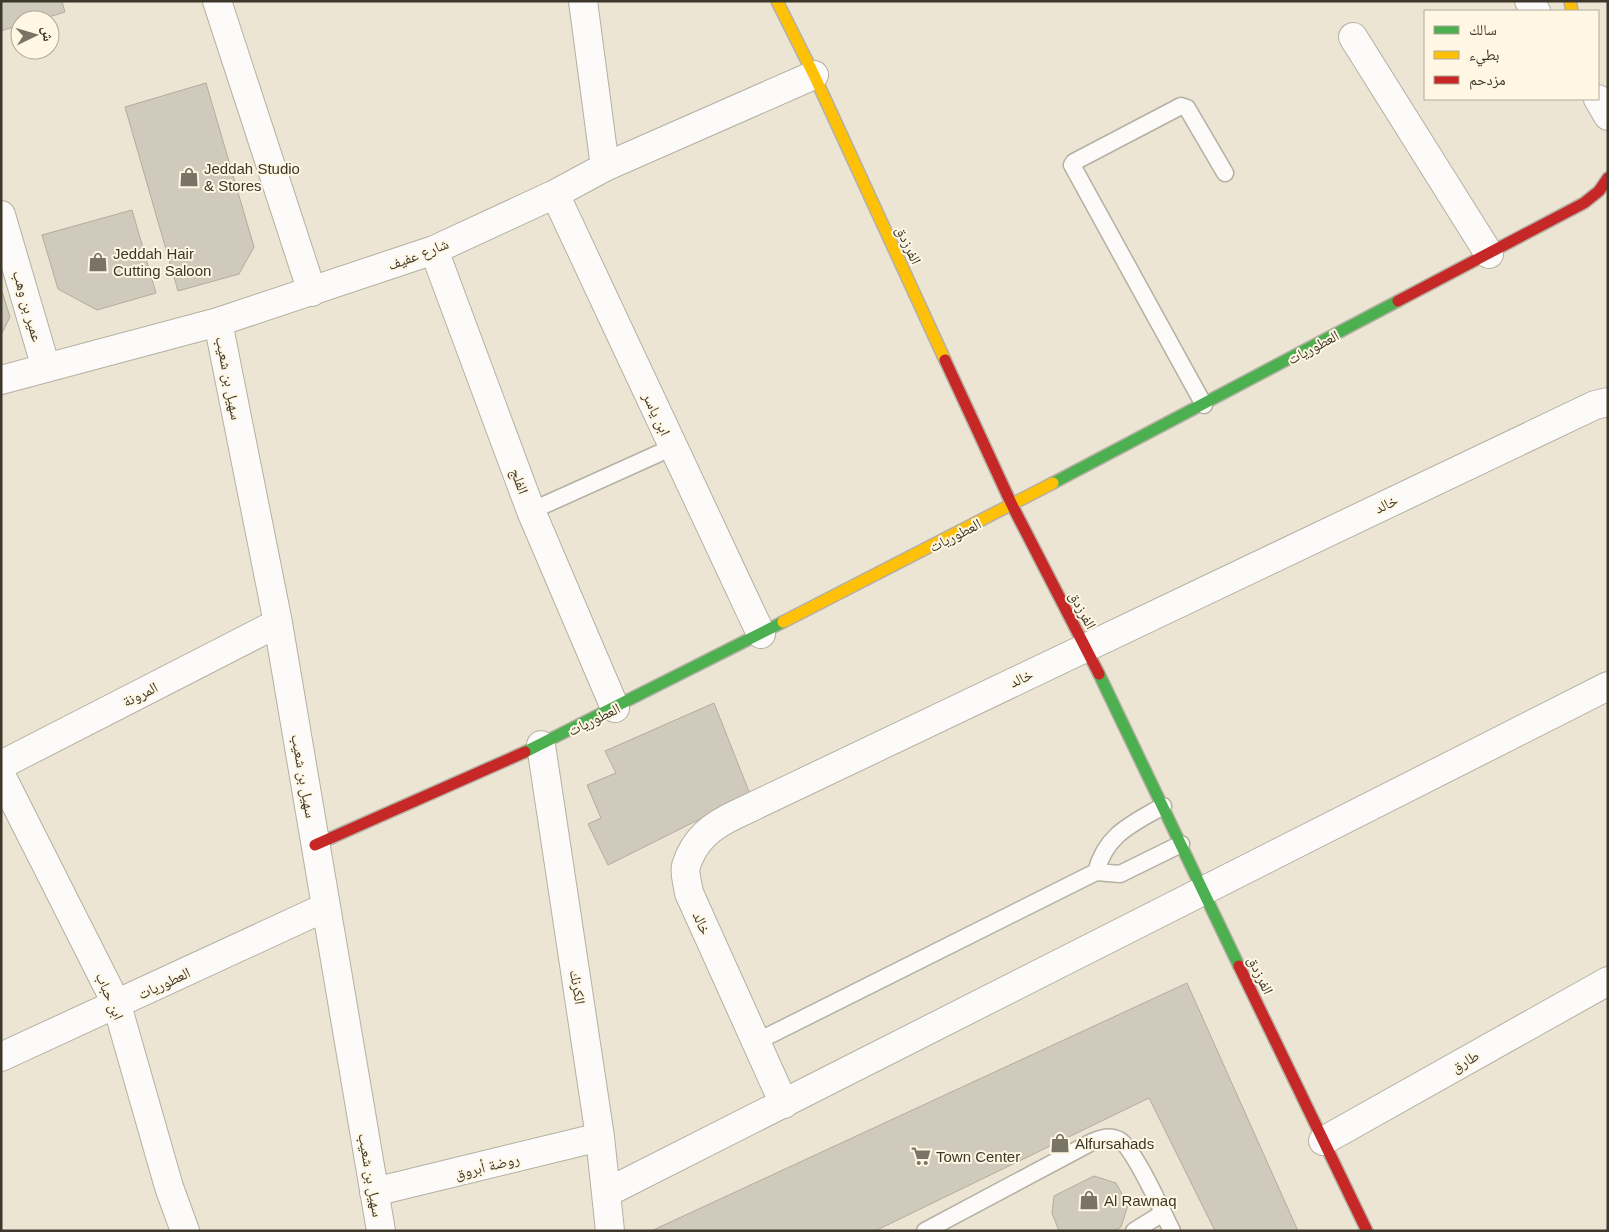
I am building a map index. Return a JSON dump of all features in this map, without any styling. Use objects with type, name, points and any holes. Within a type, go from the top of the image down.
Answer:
[{"type":"street","points":[[217,1],[312,292]]},
{"type":"street","points":[[583,1],[605,168]]},
{"type":"street","name":"الفرزدق","points":[[777,1],[814,75],[1012,505],[1086,647],[1367,1231]]},
{"type":"street","points":[[1353,37],[1489,254]]},
{"type":"street","name":"شارع عفيف","points":[[1,380],[218,322],[434,250],[555,194],[605,168],[814,75]]},
{"type":"street","points":[[1599,100],[1608,116]]},
{"type":"street","name":"العطوريات","points":[[315,845],[541,745],[1012,505],[1489,254],[1596,201],[1599,191],[1608,178]]},
{"type":"street","name":"ابن ياسر","points":[[555,194],[761,634]]},
{"type":"street","name":"عمير بن وهب","points":[[1,215],[46,368]]},
{"type":"street","name":"الفلج","points":[[434,250],[531,511],[615,708]]},
{"type":"street","name":"سهيل بن شعيب","points":[[218,322],[278,623],[381,1231]]},
{"type":"street","name":"خالد","points":[[784,1104],[688,893],[686,867],[701,836],[718,823],[1595,405],[1608,402]]},
{"type":"street","name":"المرونة","points":[[1,766],[278,623]]},
{"type":"street","points":[[606,1193],[1608,686]]},
{"type":"street","name":"الكرنك","points":[[541,745],[600,1137],[610,1231]]},
{"type":"street","name":"ابن حباب","points":[[1,775],[117,1005],[169,1187],[185,1231]]},
{"type":"street","name":"العطوريات","points":[[1,1057],[326,907]]},
{"type":"street","name":"طارق","points":[[1323,1141],[1608,981]]},
{"type":"street","name":"روضة أبروق","points":[[374,1192],[600,1137]]},
{"type":"lane","points":[[1204,404],[1072,166],[1074,162],[1181,106],[1188,108],[1224,173]]},
{"type":"lane","points":[[531,511],[673,447]]},
{"type":"lane","points":[[1096,872],[1104,851],[1121,831],[1163,806]]},
{"type":"lane","points":[[756,1042],[1096,872],[1120,874],[1181,844]]},
{"type":"lane","points":[[925,1231],[1101,1138],[1111,1137],[1126,1145],[1172,1231]]},
{"type":"lane","points":[[1134,1231],[1163,1213]]},
{"type":"building","points":[[1,1],[62,1],[65,12],[60,14],[60,10],[10,10],[10,28],[1,31]]},
{"type":"building","name":"Jeddah Studio & Stores","points":[[206,83],[254,247],[239,274],[178,291],[125,107]]},
{"type":"building","name":"Jeddah Hair Cutting Saloon","points":[[132,210],[156,293],[97,310],[58,289],[42,235]]},
{"type":"building","points":[[1,288],[10,317],[1,335]]},
{"type":"building","points":[[714,703],[750,794],[608,865],[588,824],[601,818],[587,785],[616,773],[605,751]]},
{"type":"building","name":"Town Center","points":[[1187,983],[1298,1231],[1215,1231],[1149,1098],[875,1231],[651,1231]]},
{"type":"building","name":"Al Rawnaq","points":[[1094,1176],[1116,1183],[1128,1205],[1121,1227],[1114,1231],[1059,1231],[1052,1213],[1054,1196]]},
{"type":"traffic: fast","points":[[1053,483],[1398,301]]},
{"type":"traffic: fast","points":[[525,752],[783,622]]},
{"type":"traffic: fast","points":[[1099,674],[1239,966]]},
{"type":"traffic: slow","points":[[777,1],[814,75],[945,360]]},
{"type":"traffic: slow","points":[[1570,1],[1572,10]]},
{"type":"traffic: slow","points":[[783,622],[1053,483]]},
{"type":"traffic: jam","points":[[1398,301],[1584,203],[1599,191],[1608,178]]},
{"type":"traffic: jam","points":[[945,360],[1012,505],[1099,674]]},
{"type":"traffic: jam","points":[[315,845],[525,752]]},
{"type":"traffic: jam","points":[[1239,966],[1367,1231]]},
{"type":"place","name":"Jeddah Studio & Stores","points":[[189,177]]},
{"type":"place","name":"Jeddah Hair Cutting Saloon","points":[[98,262]]},
{"type":"place","name":"Alfursahads","points":[[1060,1143]]},
{"type":"place","name":"Town Center","points":[[921,1156]]},
{"type":"place","name":"Al Rawnaq","points":[[1089,1200]]}]
